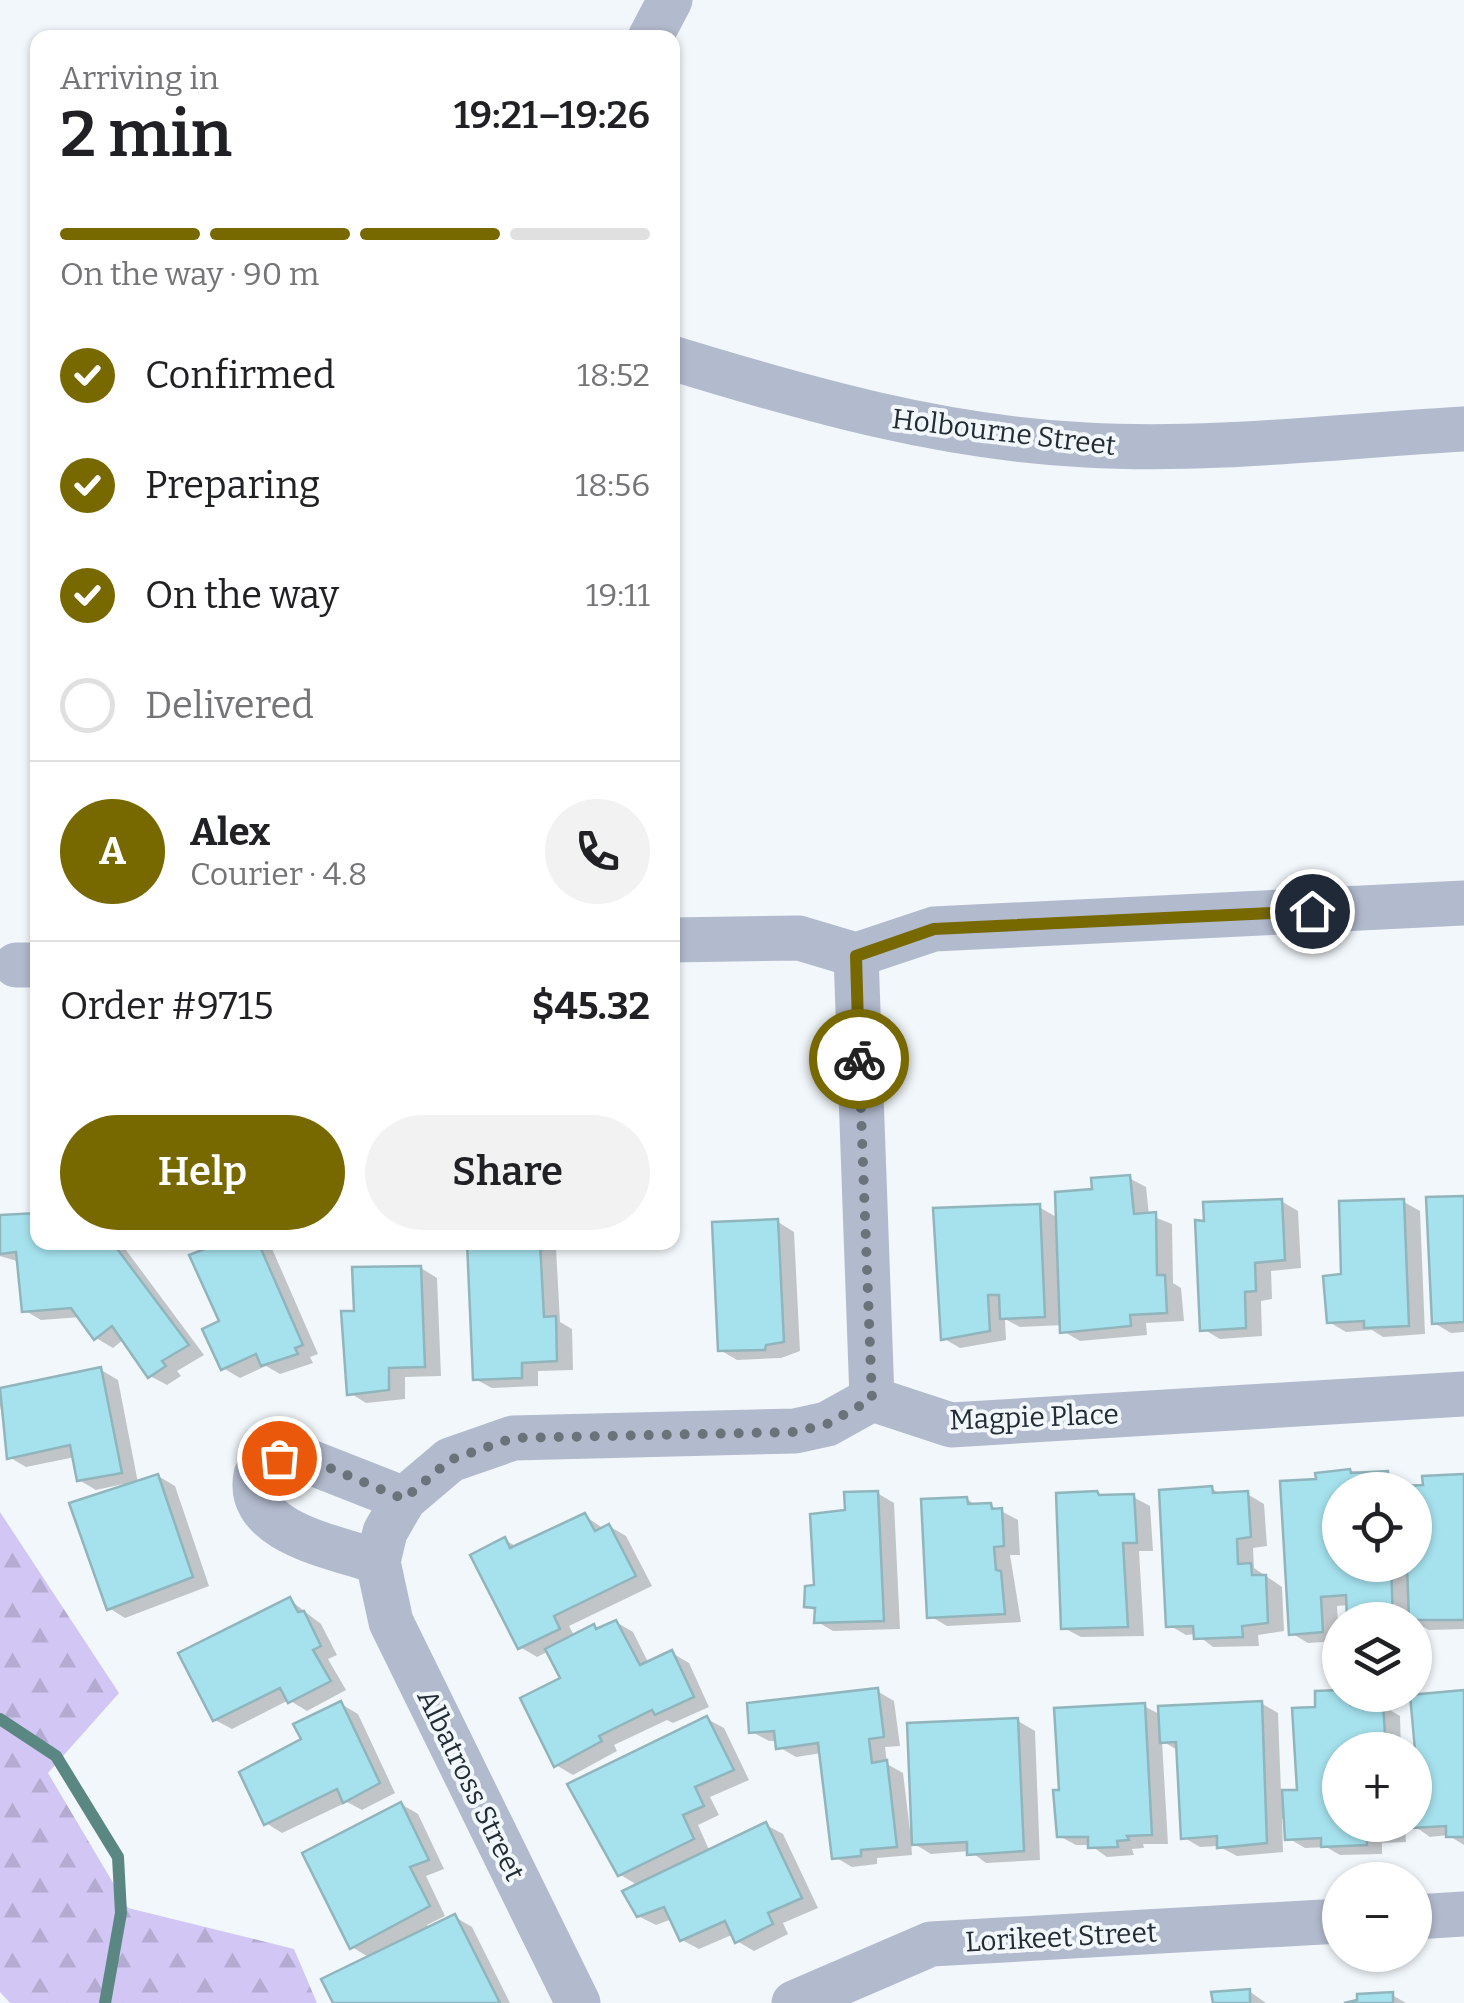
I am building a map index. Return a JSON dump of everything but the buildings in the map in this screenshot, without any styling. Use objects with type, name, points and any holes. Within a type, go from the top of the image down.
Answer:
[{"type":"street","points":[[654,30],[670,0]]},
{"type":"street","name":"Holbourne Street","points":[[680,360],[836,408],[950,431],[1044,442],[1168,446],[1464,429]]},
{"type":"street","points":[[680,940],[799,938],[856,956],[934,929],[1464,903]]},
{"type":"street","points":[[404,1499],[292,1455],[279,1458],[256,1475],[253,1490],[267,1518],[378,1562],[386,1532],[404,1499],[440,1467],[478,1448],[513,1438],[796,1432],[827,1424],[872,1399],[856,956]]},
{"type":"street","name":"Magpie Place","points":[[872,1399],[951,1424],[1464,1394]]},
{"type":"street","name":"Albatross Street","points":[[378,1562],[390,1622],[578,2003]]},
{"type":"street","points":[[1432,1915],[1464,1914]]},
{"type":"street","name":"Lorikeet Street","points":[[794,2003],[931,1944],[1322,1922]]},
{"type":"green space","points":[[0,1512],[119,1693],[48,1773],[128,1908],[294,1949],[317,2003],[10,2003],[0,1992]]},
{"type":"waterway","points":[[0,1719],[56,1756],[118,1857],[121,1913],[105,2003]]},
{"type":"way so far","points":[[279,1458],[306,1458],[404,1499],[450,1460],[513,1438],[796,1432],[827,1424],[872,1399],[859,1059]]},
{"type":"route","points":[[859,1059],[856,956],[905,936],[934,929],[1312,911]]}]
